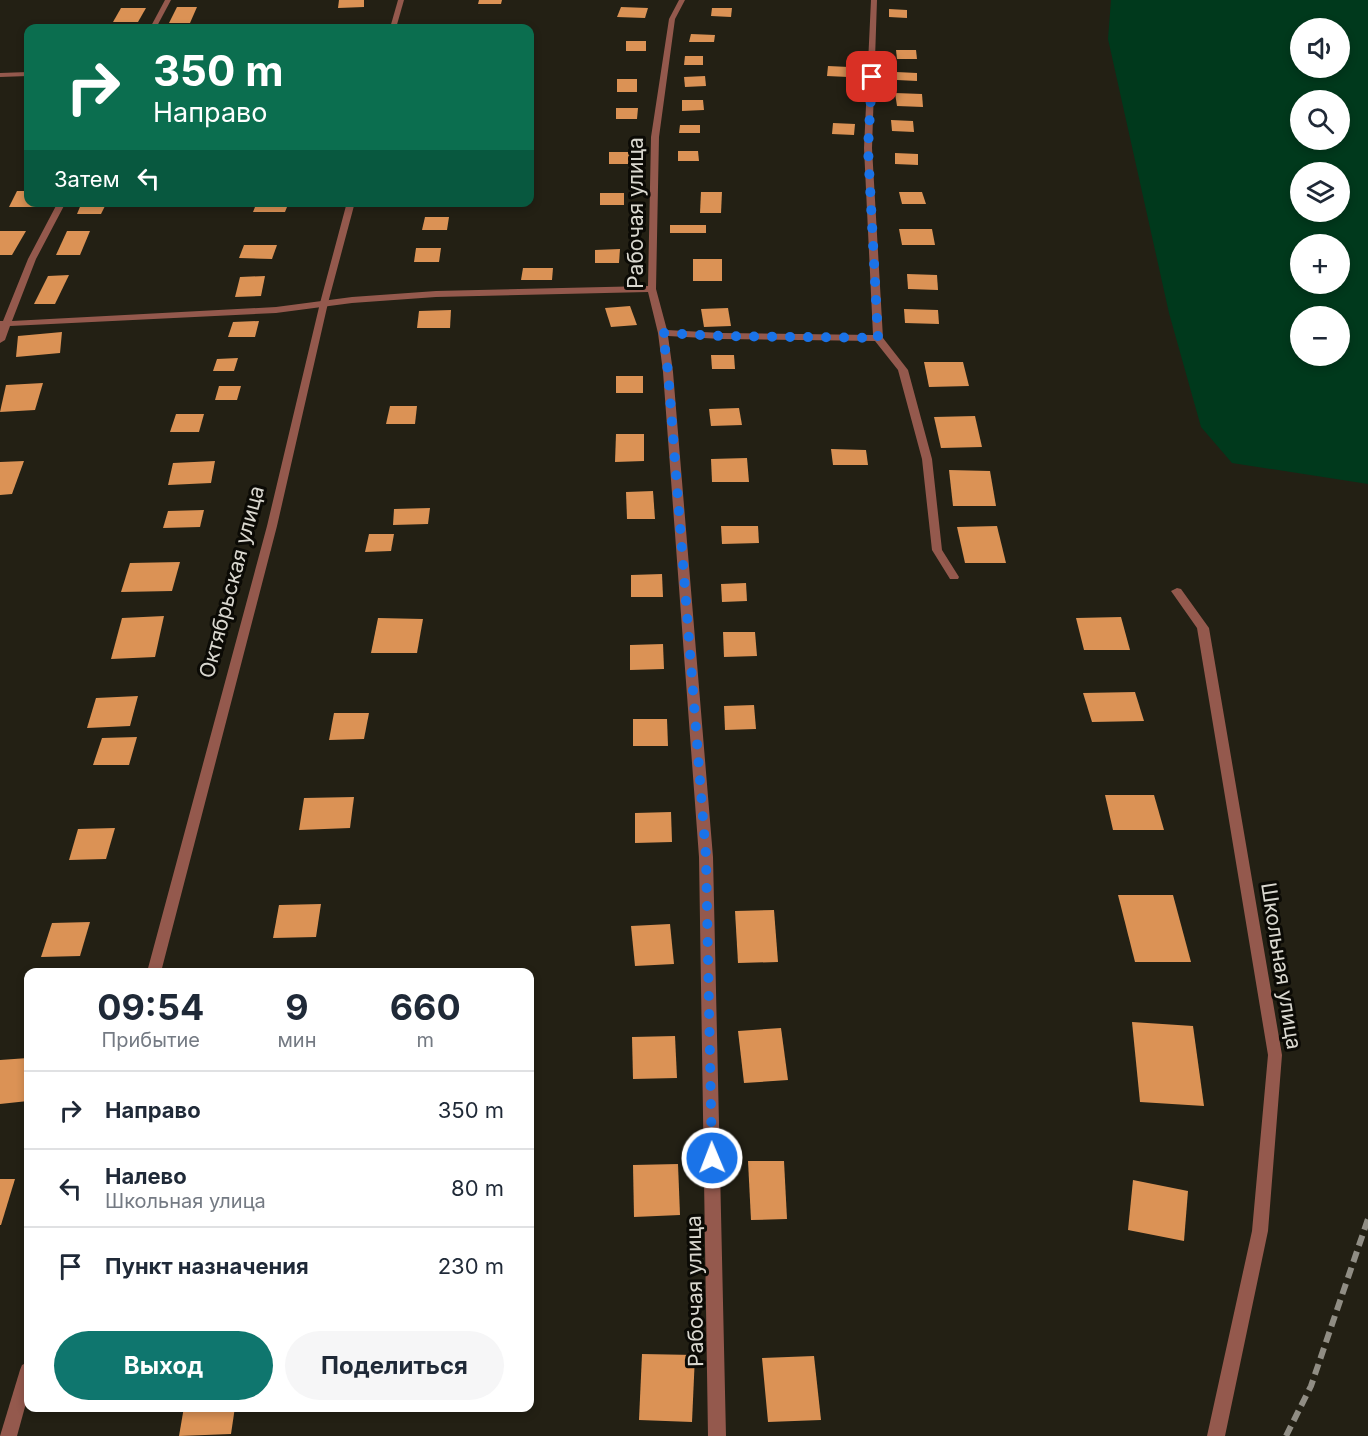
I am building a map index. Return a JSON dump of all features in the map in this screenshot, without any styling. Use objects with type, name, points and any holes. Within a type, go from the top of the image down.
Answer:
[{"type":"street","points":[[155,24],[168,0]]},
{"type":"street","points":[[394,24],[401,0]]},
{"type":"street","name":"Рабочая улица","points":[[682,0],[672,19],[655,137],[652,288],[663,333],[668,372],[706,857],[717,1436]]},
{"type":"street","points":[[874,0],[868,148],[878,338],[903,370],[927,459],[937,550],[954,577]]},
{"type":"street","points":[[0,75],[24,74]]},
{"type":"street","points":[[0,340],[4,323],[32,259],[59,207]]},
{"type":"street","name":"Октябрьская улица","points":[[155,968],[272,526],[324,303],[350,207]]},
{"type":"street","points":[[4,323],[276,310],[324,303],[436,294],[652,288]]},
{"type":"street","points":[[663,333],[878,338]]},
{"type":"street","name":"Школьная улица","points":[[1177,591],[1203,628],[1275,1055],[1260,1231],[1216,1436]]},
{"type":"street","points":[[8,1436],[24,1383]]},
{"type":"green space","points":[[1111,0],[1368,0],[1368,484],[1232,463],[1201,427],[1169,313],[1108,39]]},
{"type":"building","points":[[339,0],[364,0],[364,7],[338,8]]},
{"type":"building","points":[[479,0],[502,0],[501,4],[478,4]]},
{"type":"building","points":[[177,7],[197,7],[190,23],[169,23]]},
{"type":"building","points":[[621,7],[648,8],[645,18],[617,17]]},
{"type":"building","points":[[121,8],[146,8],[138,22],[113,22]]},
{"type":"building","points":[[712,8],[732,8],[731,17],[711,16]]},
{"type":"building","points":[[889,9],[907,10],[907,18],[889,17]]},
{"type":"building","points":[[691,34],[715,35],[714,42],[689,42]]},
{"type":"building","points":[[626,41],[646,41],[646,51],[626,51]]},
{"type":"building","points":[[896,50],[916,50],[917,59],[897,59]]},
{"type":"building","points":[[685,56],[703,56],[703,65],[684,65]]},
{"type":"building","points":[[828,66],[849,67],[848,77],[827,76]]},
{"type":"building","points":[[896,72],[917,73],[917,81],[897,80]]},
{"type":"building","points":[[705,76],[706,86],[685,87],[684,77]]},
{"type":"building","points":[[617,79],[637,79],[637,92],[617,92]]},
{"type":"building","points":[[895,93],[922,94],[923,107],[897,106]]},
{"type":"building","points":[[682,100],[703,100],[704,110],[682,111]]},
{"type":"building","points":[[616,108],[638,108],[637,119],[616,119]]},
{"type":"building","points":[[891,120],[913,121],[914,132],[892,131]]},
{"type":"building","points":[[833,123],[855,124],[854,135],[832,134]]},
{"type":"building","points":[[680,125],[700,125],[700,133],[679,133]]},
{"type":"building","points":[[678,151],[698,151],[699,161],[678,161]]},
{"type":"building","points":[[609,152],[631,152],[631,164],[609,164]]},
{"type":"building","points":[[895,153],[918,154],[918,165],[895,164]]},
{"type":"building","points":[[17,191],[24,191],[24,207],[9,207]]},
{"type":"building","points":[[701,192],[722,192],[721,213],[700,213]]},
{"type":"building","points":[[899,192],[922,192],[926,204],[902,204]]},
{"type":"building","points":[[600,193],[624,193],[624,205],[600,205]]},
{"type":"building","points":[[80,207],[104,207],[101,214],[77,214]]},
{"type":"building","points":[[255,207],[287,207],[285,212],[253,212]]},
{"type":"building","points":[[425,217],[449,217],[447,230],[422,230]]},
{"type":"building","points":[[670,225],[706,225],[706,233],[670,233]]},
{"type":"building","points":[[899,229],[932,229],[935,245],[902,245]]},
{"type":"building","points":[[0,231],[26,231],[12,255],[0,255]]},
{"type":"building","points":[[67,231],[90,231],[80,255],[56,255]]},
{"type":"building","points":[[244,245],[277,245],[272,259],[239,258]]},
{"type":"building","points":[[416,248],[441,248],[439,262],[414,262]]},
{"type":"building","points":[[620,249],[619,263],[595,263],[595,250]]},
{"type":"building","points":[[693,259],[722,259],[722,281],[693,281]]},
{"type":"building","points":[[523,268],[553,268],[552,280],[521,280]]},
{"type":"building","points":[[907,274],[937,275],[938,290],[908,289]]},
{"type":"building","points":[[69,275],[55,304],[34,304],[48,276]]},
{"type":"building","points":[[265,276],[261,296],[235,297],[240,277]]},
{"type":"building","points":[[630,306],[637,325],[611,327],[605,308]]},
{"type":"building","points":[[728,308],[731,326],[704,327],[701,309]]},
{"type":"building","points":[[904,309],[938,310],[939,324],[905,323]]},
{"type":"building","points":[[451,310],[450,328],[417,328],[419,311]]},
{"type":"building","points":[[259,321],[255,337],[228,337],[233,322]]},
{"type":"building","points":[[62,332],[60,353],[16,357],[18,336]]},
{"type":"building","points":[[711,355],[734,355],[735,369],[712,369]]},
{"type":"building","points":[[238,358],[234,371],[213,371],[217,359]]},
{"type":"building","points":[[924,362],[963,362],[969,386],[929,387]]},
{"type":"building","points":[[616,376],[643,376],[643,393],[616,393]]},
{"type":"building","points":[[43,383],[35,410],[0,412],[6,385]]},
{"type":"building","points":[[219,386],[241,386],[237,400],[215,400]]},
{"type":"building","points":[[390,406],[417,406],[415,424],[386,424]]},
{"type":"building","points":[[739,408],[742,425],[711,426],[709,409]]},
{"type":"building","points":[[176,414],[204,414],[199,432],[170,432]]},
{"type":"building","points":[[975,416],[982,447],[941,448],[934,417]]},
{"type":"building","points":[[616,434],[644,434],[644,461],[615,462]]},
{"type":"building","points":[[831,449],[866,450],[868,465],[833,465]]},
{"type":"building","points":[[747,458],[749,482],[712,482],[711,459]]},
{"type":"building","points":[[24,461],[12,494],[0,495],[0,462]]},
{"type":"building","points":[[215,461],[211,483],[168,485],[173,463]]},
{"type":"building","points":[[949,470],[990,471],[996,506],[953,506]]},
{"type":"building","points":[[653,491],[655,519],[627,519],[626,492]]},
{"type":"building","points":[[430,508],[428,524],[393,525],[394,509]]},
{"type":"building","points":[[204,510],[200,527],[163,528],[168,511]]},
{"type":"building","points":[[721,526],[758,526],[759,543],[722,544]]},
{"type":"building","points":[[997,526],[1006,563],[965,563],[957,527]]},
{"type":"building","points":[[369,534],[394,534],[391,551],[365,552]]},
{"type":"building","points":[[180,562],[172,591],[121,592],[130,563]]},
{"type":"building","points":[[662,574],[663,597],[631,597],[631,575]]},
{"type":"building","points":[[746,583],[747,601],[722,602],[721,584]]},
{"type":"building","points":[[164,616],[155,657],[111,659],[122,618]]},
{"type":"building","points":[[1121,617],[1130,650],[1084,650],[1076,618]]},
{"type":"building","points":[[378,618],[423,619],[417,653],[371,653]]},
{"type":"building","points":[[723,632],[755,632],[757,656],[724,657]]},
{"type":"building","points":[[663,644],[664,669],[630,670],[630,645]]},
{"type":"building","points":[[1135,692],[1144,721],[1092,722],[1083,693]]},
{"type":"building","points":[[138,696],[130,726],[87,728],[96,698]]},
{"type":"building","points":[[754,705],[756,729],[725,730],[724,706]]},
{"type":"building","points":[[334,713],[369,713],[364,739],[329,740]]},
{"type":"building","points":[[633,719],[667,719],[668,746],[633,746]]},
{"type":"building","points":[[137,737],[129,765],[93,765],[102,738]]},
{"type":"building","points":[[1105,795],[1154,795],[1164,830],[1113,830]]},
{"type":"building","points":[[354,797],[350,828],[299,830],[304,798]]},
{"type":"building","points":[[671,812],[672,842],[635,843],[635,813]]},
{"type":"building","points":[[115,828],[106,859],[69,860],[78,829]]},
{"type":"building","points":[[1118,895],[1173,895],[1191,962],[1135,962]]},
{"type":"building","points":[[321,904],[316,937],[273,938],[279,905]]},
{"type":"building","points":[[774,910],[778,962],[738,963],[735,911]]},
{"type":"building","points":[[90,922],[80,956],[41,957],[52,923]]},
{"type":"building","points":[[670,924],[674,964],[635,966],[631,926]]},
{"type":"building","points":[[1132,1022],[1193,1026],[1204,1106],[1140,1102]]},
{"type":"building","points":[[781,1028],[788,1080],[744,1083],[738,1031]]},
{"type":"building","points":[[675,1036],[677,1078],[633,1079],[632,1037]]},
{"type":"building","points":[[24,1058],[24,1101],[0,1104],[0,1060]]},
{"type":"building","points":[[748,1161],[784,1161],[787,1219],[751,1220]]},
{"type":"building","points":[[678,1164],[680,1215],[634,1217],[633,1165]]},
{"type":"building","points":[[0,1179],[15,1179],[1,1225],[0,1225]]},
{"type":"building","points":[[1133,1180],[1188,1191],[1184,1241],[1128,1230]]},
{"type":"building","points":[[642,1354],[695,1355],[692,1422],[639,1420]]},
{"type":"building","points":[[814,1356],[821,1420],[768,1422],[762,1358]]},
{"type":"building","points":[[183,1412],[234,1412],[231,1434],[179,1436]]},
{"type":"railway","points":[[1286,1436],[1311,1386],[1368,1219]]},
{"type":"route","points":[[712,1158],[706,857],[663,333],[878,338],[868,148],[872,77]]}]
